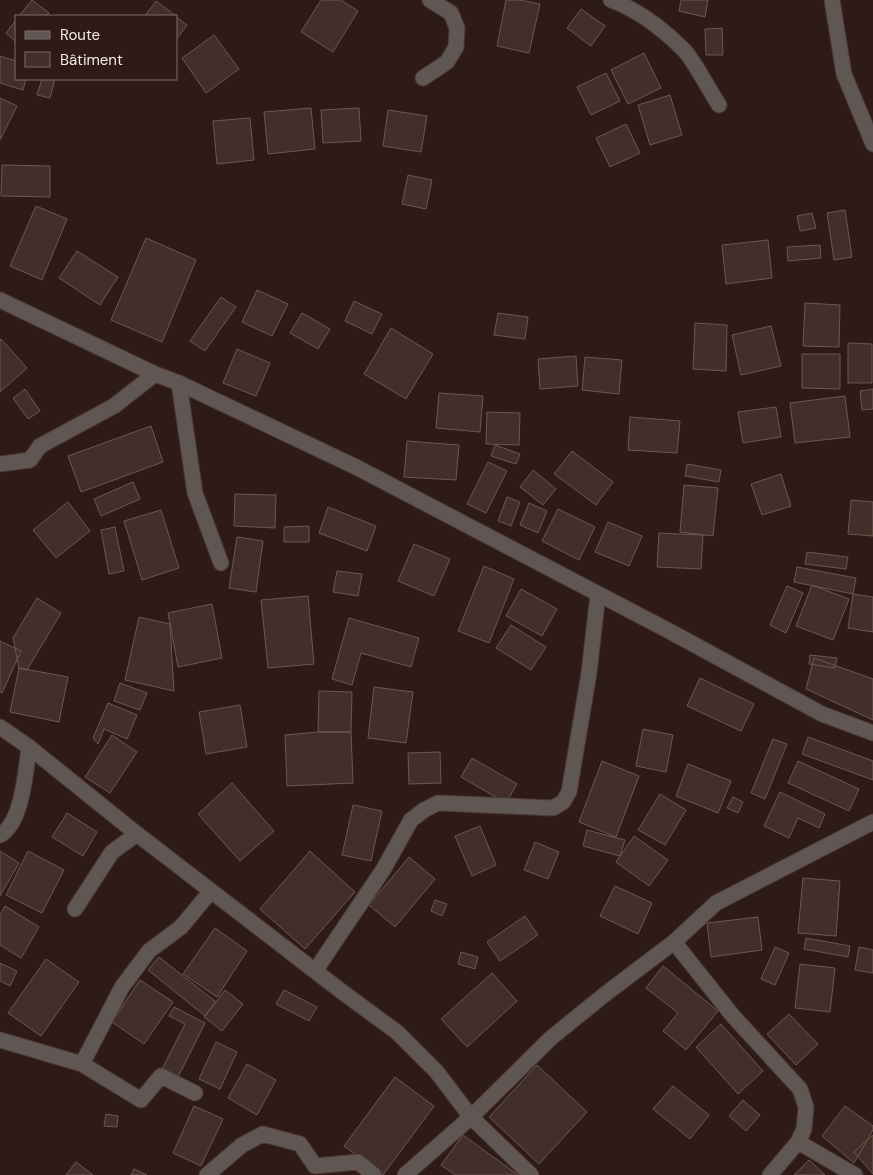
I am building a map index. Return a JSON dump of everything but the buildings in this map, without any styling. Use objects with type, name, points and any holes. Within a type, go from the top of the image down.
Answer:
[{"type":"street","points":[[423,78],[446,62],[456,47],[457,28],[451,14],[430,0]]},
{"type":"street","points":[[611,0],[646,17],[684,50],[719,105]]},
{"type":"street","points":[[832,0],[844,74],[873,144]]},
{"type":"street","points":[[0,300],[356,467],[822,714],[873,733]]},
{"type":"street","points":[[0,464],[30,460],[40,446],[114,406],[155,374]]},
{"type":"street","points":[[179,383],[195,493],[221,563]]},
{"type":"street","points":[[315,971],[383,870],[411,820],[424,810],[438,803],[552,808],[563,802],[569,792],[588,682],[598,594]]},
{"type":"street","points":[[0,727],[29,747],[137,834],[398,1033],[436,1071],[472,1117],[530,1175]]},
{"type":"street","points":[[0,835],[6,832],[22,799],[29,747]]},
{"type":"street","points":[[405,1175],[472,1117],[550,1038],[674,942],[716,903],[873,822]]},
{"type":"street","points":[[75,909],[112,852],[137,834]]},
{"type":"street","points":[[82,1064],[122,987],[149,950],[181,927],[211,891]]},
{"type":"street","points":[[674,942],[733,1016],[800,1089],[806,1107],[804,1129],[798,1142],[770,1175]]},
{"type":"street","points":[[0,1040],[82,1064],[141,1100],[161,1076],[195,1093]]},
{"type":"street","points":[[207,1175],[242,1145],[263,1134],[300,1144],[315,1166],[358,1162],[374,1175]]},
{"type":"street","points":[[798,1142],[855,1175]]}]
